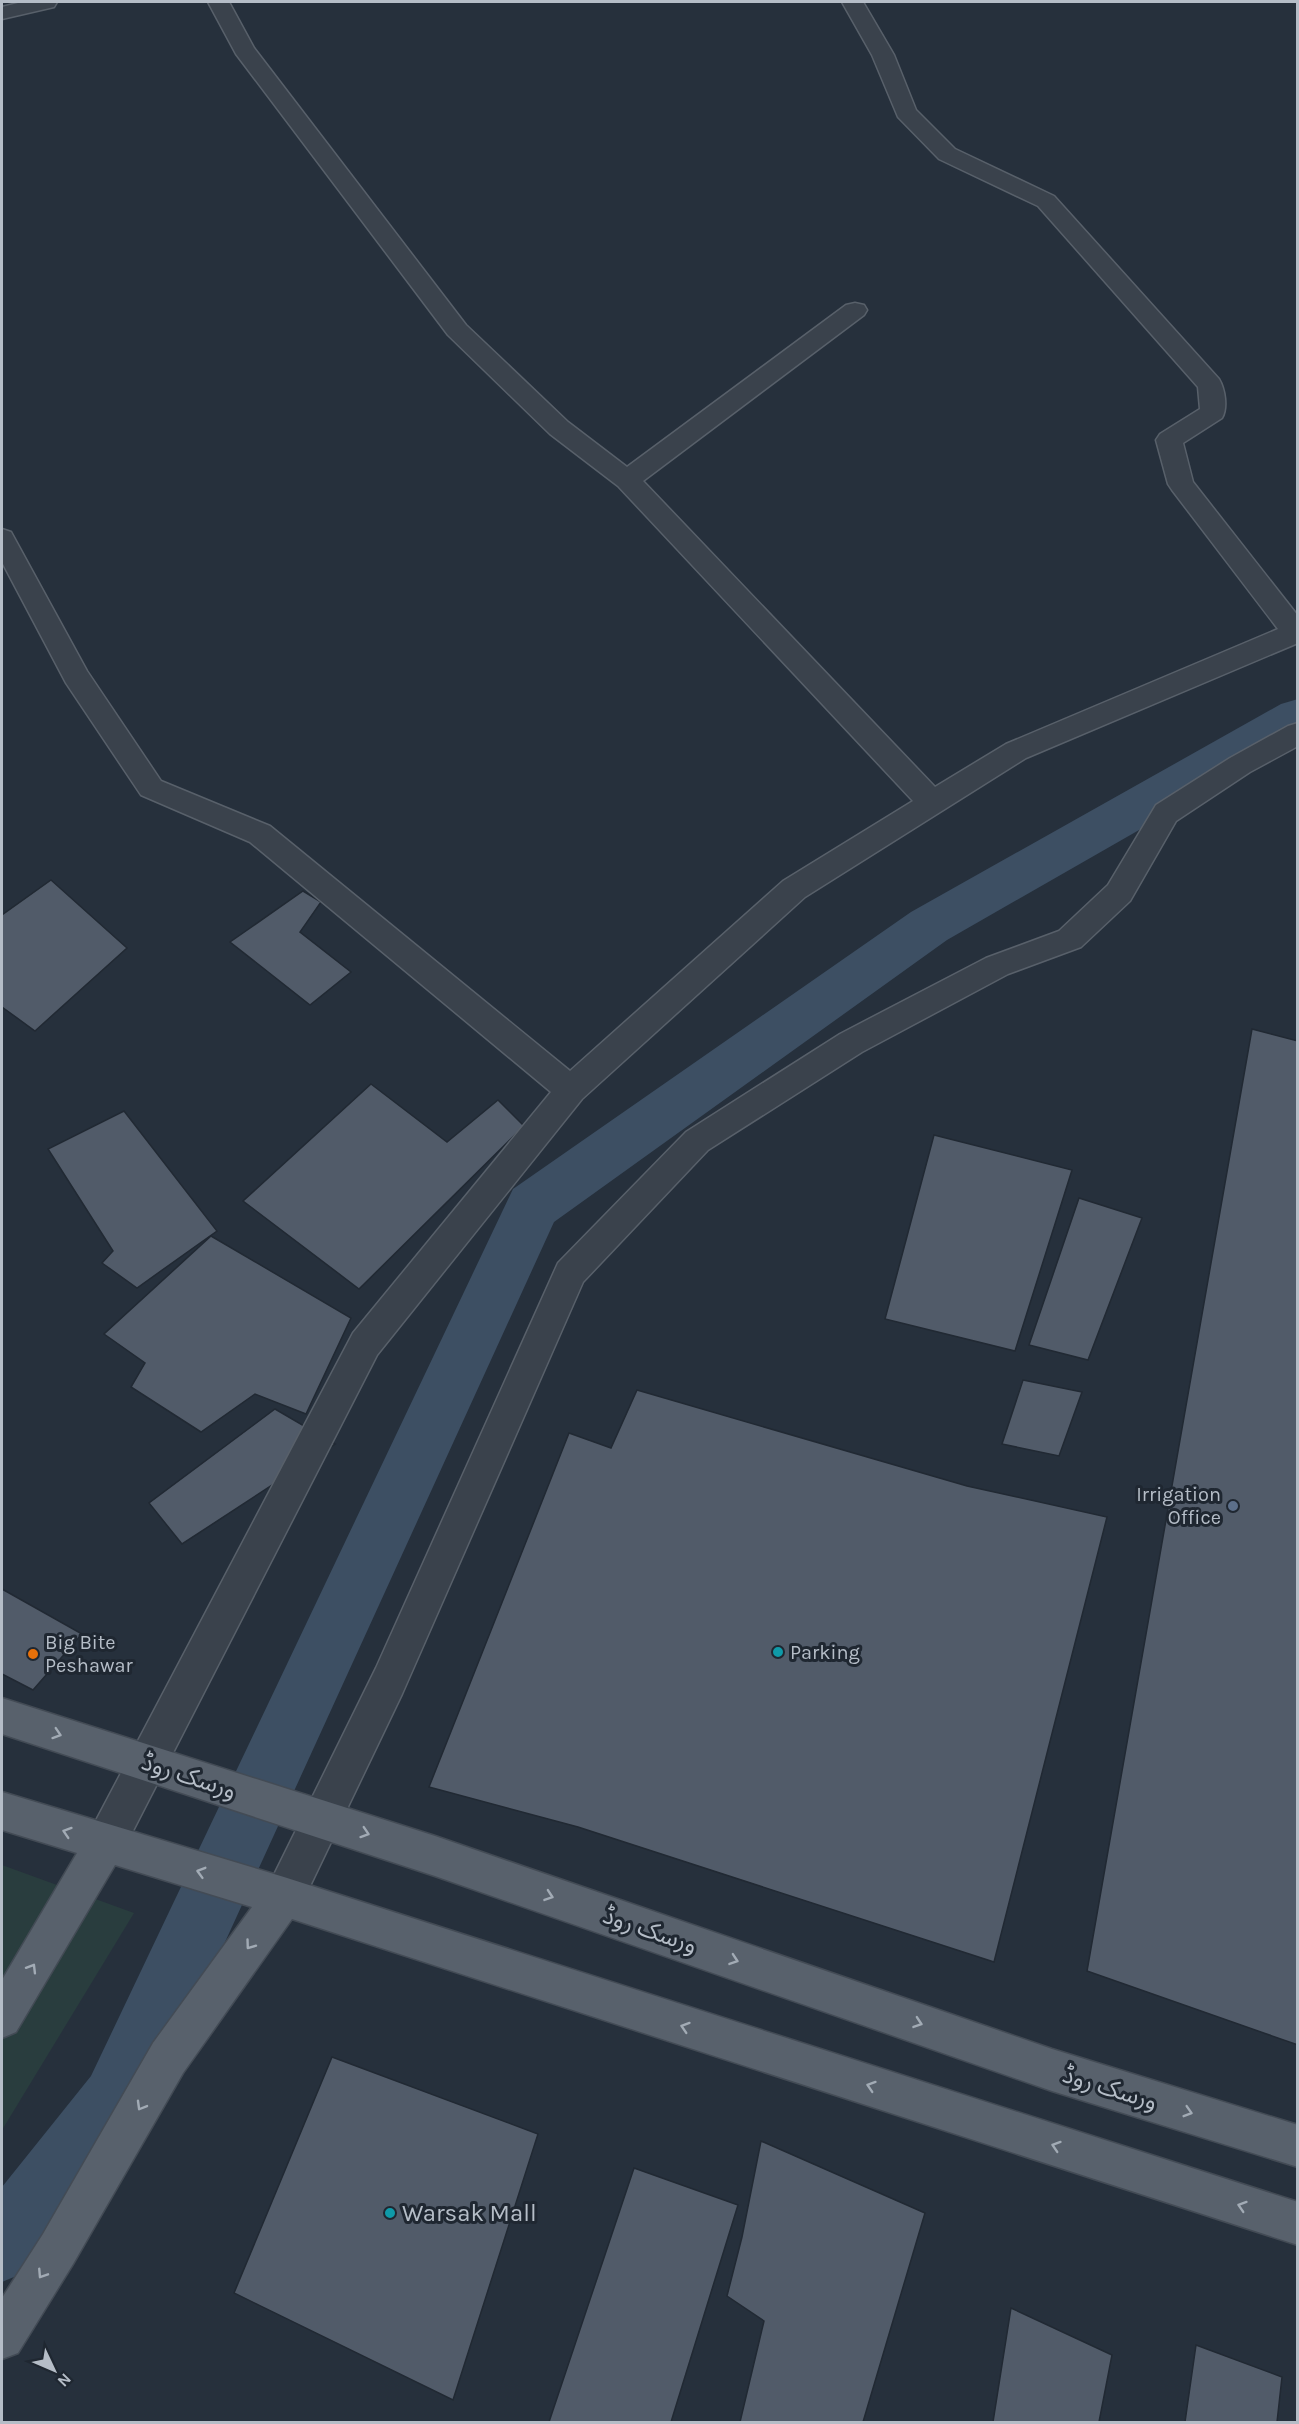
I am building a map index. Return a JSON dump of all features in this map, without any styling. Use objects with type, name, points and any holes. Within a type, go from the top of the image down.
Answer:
[{"type":"main road","name":"ورسک روڈ","points":[[2,1716],[305,1813],[1052,2070],[1298,2146]]},
{"type":"main road","points":[[2,1811],[271,1893],[1298,2224]]},
{"type":"main road","points":[[2,2018],[114,1847]]},
{"type":"main road","points":[[2,2337],[58,2249],[168,2058],[271,1893]]},
{"type":"street","points":[[2,14],[46,2]]},
{"type":"street","points":[[221,2],[244,50],[457,330],[559,428],[627,480],[933,803]]},
{"type":"street","points":[[114,1847],[365,1344],[571,1090],[794,889],[1016,751],[1297,632],[1181,484],[1169,440],[1213,412],[1210,384],[1046,201],[947,154],[906,112],[883,55],[853,2]]},
{"type":"street","points":[[627,480],[855,310]]},
{"type":"street","points":[[2,538],[76,676],[151,788],[260,834],[571,1090]]},
{"type":"street","points":[[271,1893],[305,1813],[389,1681],[570,1273],[697,1141],[852,1043],[997,966],[1070,939],[1119,893],[1166,813],[1240,765],[1298,733]]},
{"type":"green space","points":[[2,1865],[134,1913],[2,2130]]},
{"type":"building","points":[[51,880],[127,948],[35,1031],[2,1007],[2,915]]},
{"type":"building","points":[[303,891],[321,902],[300,932],[351,972],[310,1005],[230,942]]},
{"type":"building","name":"Irrigation Office","points":[[1252,1029],[1298,1041],[1298,2045],[1087,1971]]},
{"type":"building","points":[[371,1084],[447,1142],[498,1100],[524,1126],[359,1289],[243,1201]]},
{"type":"building","points":[[124,1111],[217,1231],[137,1288],[102,1263],[113,1251],[48,1149]]},
{"type":"building","points":[[934,1135],[1072,1170],[1015,1351],[885,1319]]},
{"type":"building","points":[[1079,1198],[1142,1218],[1088,1360],[1029,1345]]},
{"type":"building","points":[[211,1236],[351,1318],[306,1414],[255,1394],[201,1432],[131,1387],[145,1363],[104,1334]]},
{"type":"building","points":[[1023,1380],[1082,1392],[1059,1456],[1002,1444]]},
{"type":"building","name":"Parking","points":[[637,1390],[967,1486],[1107,1517],[994,1962],[578,1827],[429,1787],[569,1433],[611,1448]]},
{"type":"building","points":[[275,1409],[335,1444],[182,1544],[149,1503]]},
{"type":"building","name":"Big Bite Peshawar","points":[[2,1589],[82,1634],[33,1690],[2,1674]]},
{"type":"building","name":"Warsak Mall","points":[[332,2057],[538,2134],[453,2400],[234,2293]]},
{"type":"building","points":[[761,2141],[925,2213],[863,2422],[740,2422],[764,2321],[727,2296],[742,2237]]},
{"type":"building","points":[[634,2168],[738,2205],[671,2422],[549,2422]]},
{"type":"building","points":[[1011,2308],[1112,2355],[1099,2422],[993,2422]]},
{"type":"building","points":[[1196,2345],[1282,2377],[1277,2422],[1185,2422]]},
{"type":"waterway","points":[[2,2245],[116,2101],[533,1206],[929,926],[1298,716]]},
{"type":"place","name":"Irrigation Office","points":[[1233,1506]]},
{"type":"place","name":"Parking","points":[[778,1652]]},
{"type":"place","name":"Big Bite Peshawar","points":[[33,1654]]},
{"type":"place","name":"Warsak Mall","points":[[390,2213]]}]
